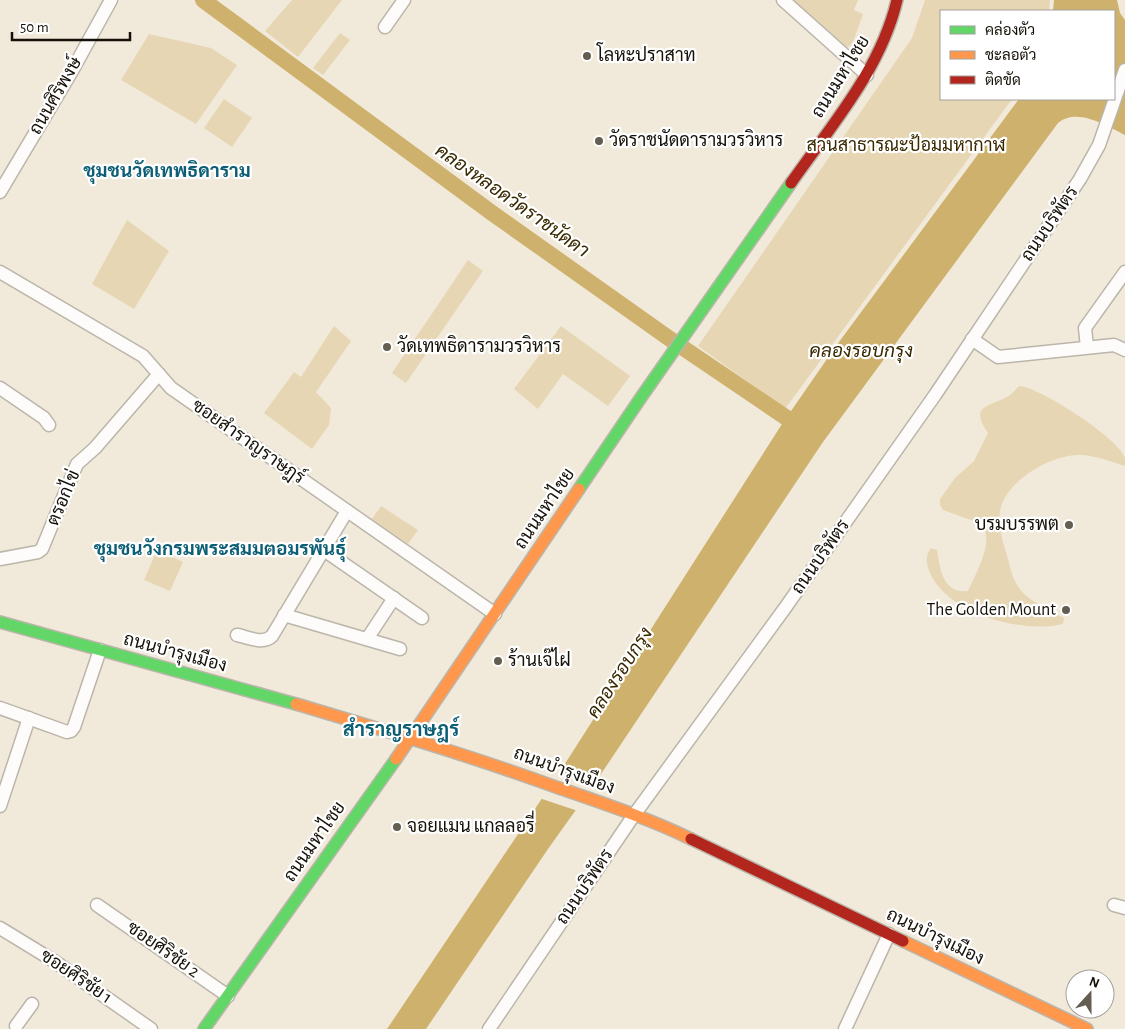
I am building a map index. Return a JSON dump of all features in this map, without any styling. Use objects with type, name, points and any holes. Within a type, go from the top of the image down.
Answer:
[{"type":"main road","name":"ถนนมหาไชย","points":[[204,1029],[411,738],[674,350],[867,74],[882,50],[897,0]]},
{"type":"main road","name":"ถนนบำรุงเมือง","points":[[0,622],[411,738],[517,773],[634,815],[687,838],[1087,1029]]},
{"type":"street","name":"ถนนศิริพงษ์","points":[[0,192],[72,71],[111,0]]},
{"type":"street","points":[[384,27],[404,0]]},
{"type":"street","points":[[783,0],[867,74]]},
{"type":"street","name":"ถนนบริพัตร","points":[[1115,97],[1125,70]]},
{"type":"street","name":"ถนนบริพัตร","points":[[489,1029],[634,815],[785,608],[929,404],[1080,179],[1096,151],[1114,100]]},
{"type":"street","name":"ซอยสำราญราษฎร์","points":[[0,272],[143,356],[171,388],[495,614]]},
{"type":"street","points":[[1086,347],[1085,328],[1125,272]]},
{"type":"street","points":[[972,339],[998,357],[1086,347],[1114,346],[1125,350]]},
{"type":"street","name":"ตรอกไข่","points":[[0,559],[38,552],[42,549],[77,464],[95,448],[159,374]]},
{"type":"street","points":[[0,388],[44,418],[49,425]]},
{"type":"street","points":[[237,635],[263,641],[268,640],[347,511]]},
{"type":"street","points":[[324,550],[422,618]]},
{"type":"street","points":[[367,639],[394,598]]},
{"type":"street","points":[[284,615],[400,649]]},
{"type":"street","points":[[0,708],[67,732],[71,731],[100,650]]},
{"type":"street","points":[[0,806],[29,718]]},
{"type":"street","name":"ซอยศิริชัย 2","points":[[97,905],[228,996]]},
{"type":"street","name":"ซอยศิริชัย 1","points":[[0,928],[54,960],[151,1029]]},
{"type":"street","points":[[845,1029],[889,934]]},
{"type":"street","points":[[17,1028],[32,1004]]},
{"type":"green space","points":[[292,0],[342,0],[298,57],[265,31]]},
{"type":"green space","points":[[794,0],[858,0],[854,10],[863,14],[852,45],[847,47]]},
{"type":"green space","name":"สวนสาธารณะป้อมมหากาฬ","points":[[925,0],[1050,0],[1049,10],[940,10],[940,100],[1011,100],[785,409],[698,346],[912,38]]},
{"type":"green space","points":[[340,33],[350,40],[323,75],[313,68]]},
{"type":"green space","points":[[149,34],[211,48],[237,65],[196,124],[121,80]]},
{"type":"green space","points":[[224,99],[252,118],[232,147],[204,128]]},
{"type":"green space","points":[[127,220],[169,251],[134,309],[92,284]]},
{"type":"green space","points":[[468,260],[483,271],[406,383],[392,373]]},
{"type":"green space","points":[[334,326],[351,341],[316,392],[331,408],[329,425],[312,449],[264,413],[294,372],[301,377]]},
{"type":"green space","points":[[561,326],[630,376],[608,406],[563,374],[538,409],[514,389]]},
{"type":"green space","points":[[1019,386],[1029,388],[1043,395],[1077,415],[1109,439],[1120,449],[1125,458],[1125,466],[1086,455],[1056,459],[1031,471],[1011,489],[1004,500],[1000,511],[1000,530],[1014,579],[1019,588],[1028,597],[1064,618],[1063,624],[1027,626],[988,618],[969,610],[953,600],[939,587],[930,573],[927,563],[927,557],[931,548],[937,550],[944,579],[953,589],[968,591],[980,566],[986,546],[984,529],[979,523],[943,510],[940,505],[940,499],[955,478],[974,461],[988,433],[982,423],[981,411],[990,404],[1010,395]]},
{"type":"green space","points":[[381,506],[418,530],[408,544],[372,519]]},
{"type":"green space","points":[[157,550],[183,562],[170,591],[144,580]]},
{"type":"water","name":"คลองรอบกรุง","points":[[1054,0],[1117,0],[1120,13],[1125,20],[1125,135],[1101,123],[1083,117],[1074,117],[1058,123],[823,442],[595,783],[426,1029],[387,1029],[561,770],[782,424],[836,346],[1018,100],[1115,100],[1115,10],[1053,10]]},
{"type":"pier","points":[[557,771],[596,785],[578,811],[539,798]]},
{"type":"waterway","name":"คลองหลอดวัดราชนัดดา","points":[[203,0],[492,213],[670,339],[803,429]]},
{"type":"traffic: fast","points":[[579,489],[791,183]]},
{"type":"traffic: fast","points":[[0,622],[296,704]]},
{"type":"traffic: fast","points":[[204,1029],[396,759]]},
{"type":"traffic: slow","points":[[396,759],[579,489]]},
{"type":"traffic: slow","points":[[296,704],[524,776],[608,805],[691,839]]},
{"type":"traffic: slow","points":[[903,941],[1087,1029]]},
{"type":"traffic: jam","points":[[791,183],[838,118],[867,73],[879,50],[897,0]]},
{"type":"traffic: jam","points":[[691,839],[903,941]]},
{"type":"place","name":"โลหะปราสาท","points":[[587,56]]},
{"type":"place","name":"วัดราชนัดดารามวรวิหาร","points":[[599,141]]},
{"type":"place","name":"วัดเทพธิดารามวรวิหาร","points":[[387,347]]},
{"type":"place","name":"บรมบรรพต","points":[[1069,525]]},
{"type":"place","name":"The Golden Mount","points":[[1066,610]]},
{"type":"place","name":"ร้านเจ๊ไฝ","points":[[498,661]]},
{"type":"place","name":"จอยแมน แกลลอรี่","points":[[397,827]]},
{"type":"district","name":"ชุมชนวัดเทพธิดาราม","points":[[167,171]]},
{"type":"district","name":"ชุมชนวังกรมพระสมมตอมรพันธุ์","points":[[220,549]]},
{"type":"district","name":"สำราญราษฎร์","points":[[401,730]]}]
